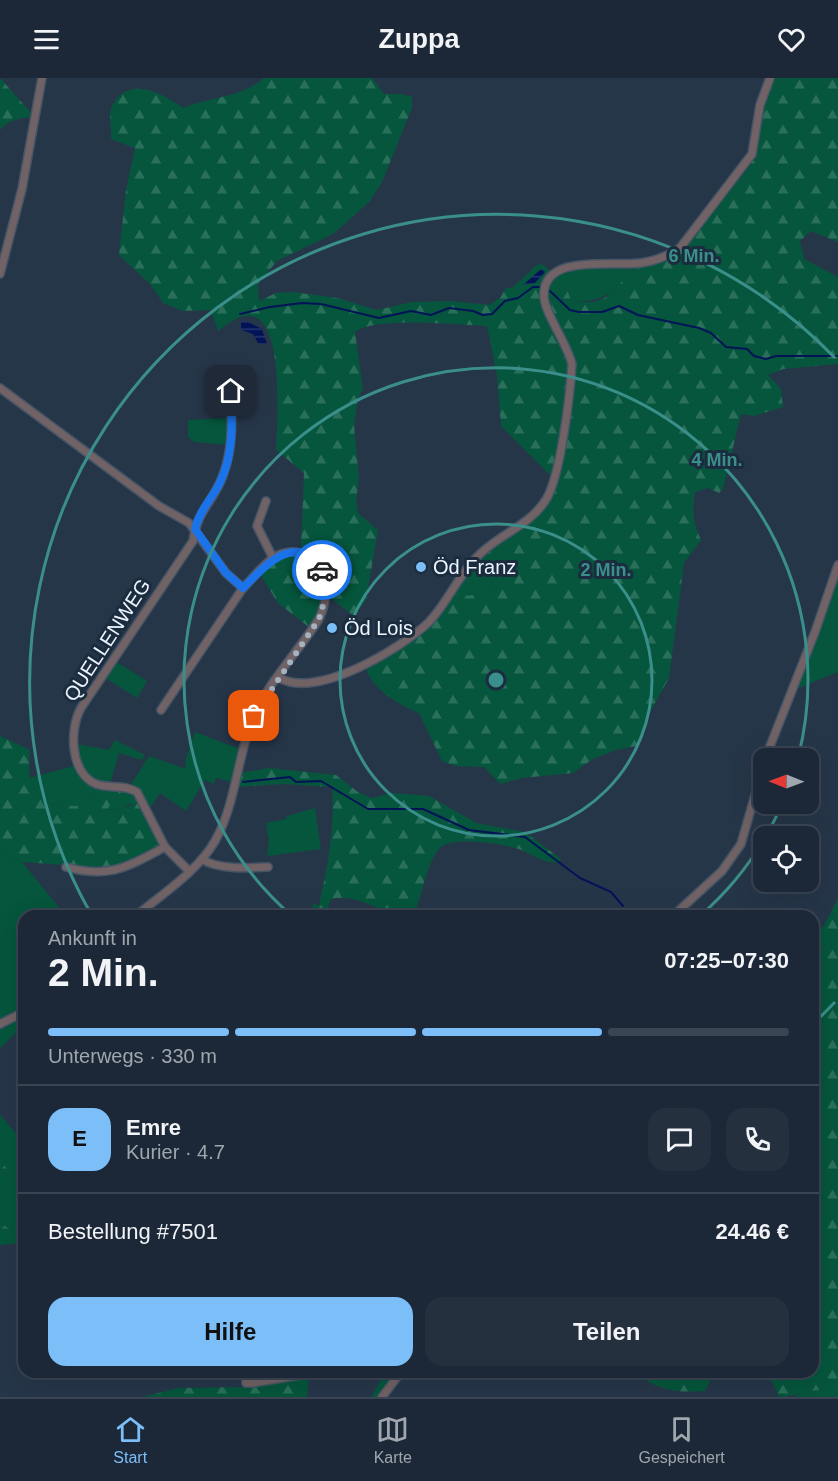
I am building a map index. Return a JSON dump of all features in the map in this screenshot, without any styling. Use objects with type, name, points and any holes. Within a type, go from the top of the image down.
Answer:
[{"type":"street","points":[[0,274],[22,189],[42,78]]},
{"type":"street","points":[[278,677],[287,681],[330,679],[365,666],[428,622],[473,561],[542,507],[554,478],[572,364],[569,351],[546,306],[544,297],[549,281],[555,274],[571,265],[643,262],[664,257],[680,248],[752,154],[760,105],[770,78]]},
{"type":"street","name":"QUELLENWEG","points":[[189,871],[165,847],[137,792],[123,786],[98,785],[86,776],[77,760],[73,732],[81,708],[193,542],[197,519],[221,480],[229,454],[232,428],[230,385]]},
{"type":"street","points":[[0,388],[159,506],[195,529],[226,573],[243,588]]},
{"type":"street","points":[[266,501],[257,526],[273,558]]},
{"type":"street","points":[[143,910],[202,859],[222,828],[254,716],[319,619],[327,591],[321,569],[315,560],[296,552],[284,553],[273,558],[243,588],[161,710]]},
{"type":"street","points":[[769,748],[815,632],[838,565]]},
{"type":"street","points":[[679,910],[732,858],[746,832],[753,806]]},
{"type":"street","points":[[66,867],[91,874],[114,871],[165,847]]},
{"type":"street","points":[[202,859],[207,863],[237,867],[268,867]]},
{"type":"street","points":[[0,1024],[18,1015]]},
{"type":"street","points":[[246,1378],[246,1383],[284,1378]]},
{"type":"street","points":[[382,1397],[396,1378]]},
{"type":"green space","points":[[0,78],[34,116],[11,122],[0,130]]},
{"type":"green space","points":[[264,78],[372,78],[384,94],[402,94],[412,97],[412,108],[382,182],[370,201],[333,234],[277,261],[258,284],[259,301],[276,293],[293,292],[337,298],[377,310],[412,302],[450,301],[490,305],[500,298],[506,288],[566,288],[572,302],[595,302],[606,297],[638,266],[679,251],[687,245],[749,167],[757,146],[762,105],[772,78],[838,78],[838,242],[811,231],[800,241],[804,259],[838,277],[838,364],[783,369],[768,375],[781,389],[783,407],[754,416],[741,414],[723,489],[719,493],[708,488],[695,492],[694,517],[701,540],[684,563],[669,678],[649,714],[636,746],[616,750],[593,759],[573,773],[522,778],[500,784],[484,767],[455,766],[442,761],[419,713],[403,706],[381,690],[369,677],[366,669],[414,636],[449,598],[488,593],[493,587],[488,573],[477,559],[525,524],[556,481],[501,426],[497,375],[487,326],[399,323],[366,327],[355,332],[363,389],[358,398],[354,425],[359,479],[356,500],[358,513],[378,530],[366,600],[354,616],[329,597],[323,569],[315,558],[301,550],[304,473],[276,450],[277,375],[269,335],[262,322],[246,316],[233,320],[218,331],[211,310],[183,311],[163,303],[151,285],[119,255],[126,190],[135,148],[111,139],[110,112],[117,98],[133,89],[141,89],[159,94],[183,108],[246,90]]},
{"type":"green space","points":[[542,264],[552,273],[540,290],[512,288],[537,265]]},
{"type":"green space","points":[[578,266],[638,266],[616,288],[603,297],[572,302],[566,288],[547,290],[560,273]]},
{"type":"green space","points":[[229,418],[228,445],[194,442],[188,437],[188,420]]},
{"type":"green space","points":[[295,555],[307,559],[320,574],[322,584],[319,607],[310,628],[278,603],[260,574],[271,563]]},
{"type":"green space","points":[[477,559],[488,573],[493,587],[488,594],[449,598]]},
{"type":"green space","points":[[838,570],[838,672],[794,690]]},
{"type":"green space","points":[[115,661],[147,681],[137,698],[104,677]]},
{"type":"green space","points":[[195,732],[240,749],[232,782],[216,778],[214,784],[205,780],[186,811],[160,793],[150,808],[138,790],[130,786],[149,756],[186,769],[185,762]]},
{"type":"green space","points":[[0,736],[30,750],[29,766],[33,786],[48,804],[76,806],[105,789],[124,789],[106,810],[140,803],[146,809],[158,843],[157,848],[112,870],[87,870],[65,865],[22,862],[0,852]]},
{"type":"green space","points":[[115,740],[145,755],[142,760],[119,753],[110,784],[102,783],[91,776],[83,766],[77,744],[109,750]]},
{"type":"green space","points":[[77,765],[93,785],[105,789],[76,806],[48,804],[37,795],[29,778]]},
{"type":"green space","points":[[269,768],[336,775],[358,792],[371,798],[393,793],[429,796],[476,823],[525,832],[561,859],[558,863],[548,862],[519,849],[491,843],[467,841],[447,844],[441,847],[433,859],[416,910],[385,910],[361,901],[341,898],[331,899],[327,910],[312,910],[313,904],[319,905],[328,861],[332,831],[332,787],[283,784],[236,787],[239,773]]},
{"type":"green space","points":[[124,789],[135,794],[146,809],[130,804],[124,808],[105,810]]},
{"type":"green space","points":[[315,808],[321,849],[267,856],[269,840],[266,823],[286,819],[287,816]]},
{"type":"green space","points":[[0,852],[22,862],[61,910],[18,910],[18,1013],[0,1022]]},
{"type":"green space","points":[[838,899],[838,1397],[826,1397],[820,1390],[779,1397],[772,1381],[757,1378],[819,1378],[819,929],[823,927]]},
{"type":"green space","points":[[18,1018],[18,1031],[0,1048],[0,1028]]},
{"type":"green space","points":[[0,1115],[18,1135],[18,1174],[11,1172],[0,1162]]},
{"type":"green space","points":[[0,1162],[11,1172],[18,1174],[18,1182],[10,1179],[0,1170]]},
{"type":"green space","points":[[0,1170],[18,1182],[18,1238],[16,1233],[0,1223]]},
{"type":"green space","points":[[0,1223],[16,1233],[18,1243],[0,1245]]},
{"type":"green space","points":[[309,1378],[307,1397],[143,1397],[177,1388],[240,1387]]},
{"type":"green space","points":[[382,1378],[394,1378],[379,1397],[371,1397]]},
{"type":"green space","points":[[712,1378],[705,1391],[687,1392],[669,1390],[645,1379]]},
{"type":"green space","points":[[821,1390],[826,1397],[794,1397],[808,1391]]},
{"type":"shaded area","points":[[541,269],[545,272],[535,283],[523,285]]},
{"type":"shaded area","points":[[246,321],[262,329],[267,344],[258,343],[253,334],[241,330],[241,322]]},
{"type":"waterway","points":[[240,314],[302,303],[321,304],[379,318],[411,311],[431,315],[449,308],[473,311],[483,315],[492,314],[505,301],[518,298],[533,287],[541,287]]},
{"type":"waterway","points":[[550,291],[570,310],[602,312],[619,306],[638,315],[699,328],[711,333],[726,347],[747,349],[754,356],[766,359],[776,356],[838,356]]},
{"type":"waterway","points":[[243,782],[290,777],[296,782],[321,781],[368,809],[423,809],[469,830],[525,837],[580,878],[611,892],[623,906]]},
{"type":"way so far","points":[[254,716],[269,690],[319,619],[327,591],[322,570]]},
{"type":"place","name":"Öd Franz","points":[[421,567]]},
{"type":"place","name":"Öd Lois","points":[[332,628]]},
{"type":"route","points":[[231,391],[232,428],[229,454],[221,480],[197,519],[195,529],[226,573],[243,588],[273,558],[284,553],[305,554],[315,560],[322,570]]}]
